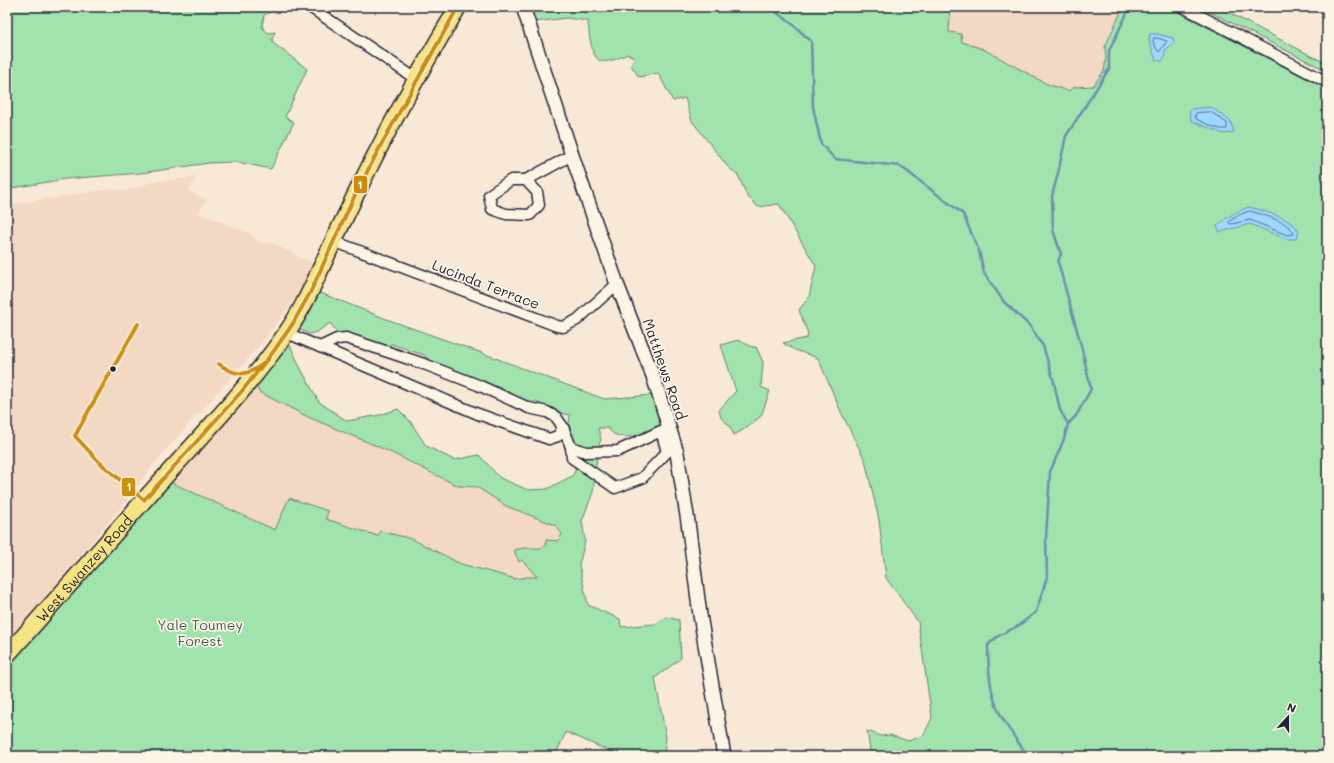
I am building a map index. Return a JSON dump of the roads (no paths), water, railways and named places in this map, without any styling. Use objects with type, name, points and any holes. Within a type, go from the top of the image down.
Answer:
[{"type":"main road","name":"West Swanzey Road","points":[[7,655],[94,554],[239,394],[268,360],[287,333],[305,304],[378,150],[416,79],[458,7]]},
{"type":"street","points":[[310,7],[416,79]]},
{"type":"street","name":"Matthews Road","points":[[523,7],[617,284],[653,376],[677,453],[700,615],[724,756]]},
{"type":"street","points":[[1183,7],[1327,82]]},
{"type":"street","points":[[526,180],[537,192],[539,205],[530,215],[506,214],[492,209],[490,195],[511,180],[526,180],[572,155]]},
{"type":"street","name":"Lucinda Terrace","points":[[334,241],[557,326],[564,327],[577,320],[617,284]]},
{"type":"street","points":[[287,333],[478,414],[532,434],[548,439],[558,436],[563,428]]},
{"type":"street","points":[[320,347],[337,339],[346,338],[353,340],[424,364],[478,385],[529,408],[547,412],[556,417],[563,428],[571,447],[572,458],[615,488],[642,478],[667,452],[661,431],[618,450],[586,452],[571,447]]},
{"type":"water","points":[[1150,34],[1173,38],[1174,43],[1165,50],[1165,57],[1162,61],[1156,60],[1149,41]]},
{"type":"water","points":[[1211,107],[1230,121],[1234,132],[1224,134],[1192,121],[1189,112],[1192,109]]},
{"type":"water","points":[[1249,207],[1283,218],[1294,225],[1299,232],[1296,239],[1286,239],[1250,224],[1220,232],[1217,226],[1236,212]]},
{"type":"waterway","points":[[773,7],[776,12],[790,22],[811,41],[813,107],[821,144],[835,159],[900,166],[963,214],[979,251],[984,273],[1004,302],[1030,326],[1043,346],[1053,378],[1060,410],[1068,424],[1064,439],[1050,472],[1046,538],[1047,577],[1036,612],[1018,626],[998,636],[988,645],[988,661],[993,697],[1006,724],[1028,756]]},
{"type":"waterway","points":[[1068,424],[1076,416],[1091,389],[1081,345],[1058,262],[1061,254],[1053,230],[1052,196],[1066,136],[1109,69],[1109,51],[1130,7]]},
{"type":"park label","name":"Yale Toumey Forest","points":[[200,632]]}]
